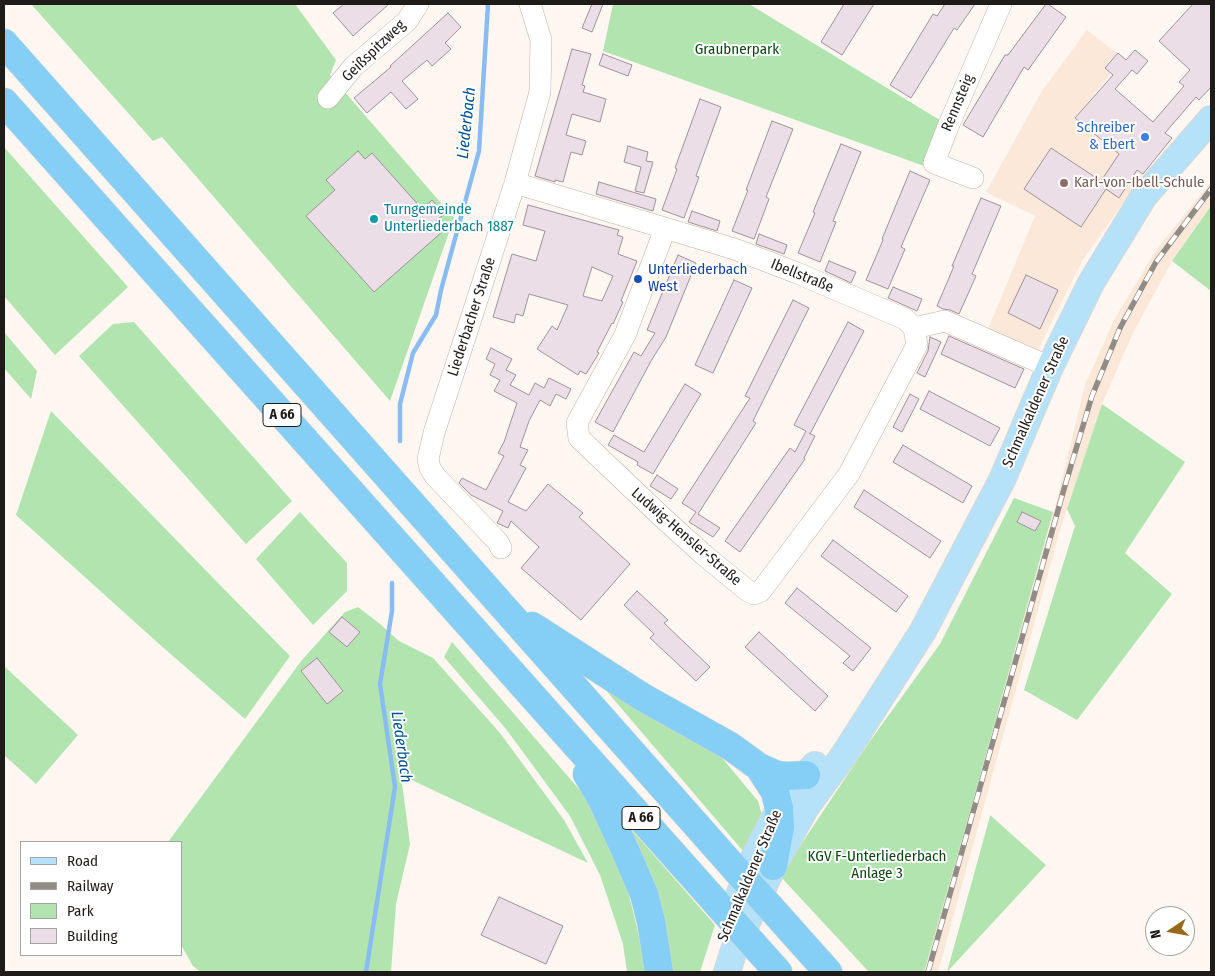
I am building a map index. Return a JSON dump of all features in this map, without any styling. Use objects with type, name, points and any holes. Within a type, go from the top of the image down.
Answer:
[{"type":"highway","name":"A 66","points":[[4,43],[828,972]]},
{"type":"highway","name":"A 66","points":[[4,102],[778,972]]},
{"type":"highway","points":[[506,609],[644,698],[730,746],[759,767],[777,775],[806,775]]},
{"type":"highway","points":[[560,728],[602,800],[641,887],[651,921],[659,972]]},
{"type":"highway","points":[[759,767],[774,792],[779,808],[780,827],[773,866]]},
{"type":"main road","name":"Schmalkaldener Straße","points":[[727,972],[734,950],[773,866],[806,807],[844,755],[923,631],[1002,480],[1050,367],[1091,283],[1144,196],[1211,119]]},
{"type":"main road","name":"Schmalkaldener Straße","points":[[710,972],[755,856],[779,808],[792,789],[880,697]]},
{"type":"street","name":"Geißspitzweg","points":[[328,98],[353,67],[407,21],[418,4]]},
{"type":"street","name":"Liederbacher Straße","points":[[500,548],[498,542],[435,476],[430,468],[428,459],[434,433],[515,183],[540,92],[541,40],[530,4]]},
{"type":"street","name":"Rennsteig","points":[[974,178],[934,163],[1000,4]]},
{"type":"street","name":"Ibellstraße","points":[[515,183],[718,244],[797,274],[905,319],[914,328]]},
{"type":"street","name":"Ludwig-Hensler-Straße","points":[[665,229],[626,335],[576,422],[579,438],[662,517],[712,561],[754,594],[761,591],[849,474],[917,345],[914,328]]},
{"type":"street","points":[[914,328],[945,321],[1050,367]]},
{"type":"shaded area","name":"Karl-von-Ibell-Schule","points":[[1087,30],[1123,58],[1075,118],[1143,175],[1082,261],[1037,352],[988,329],[1035,216],[986,192],[1042,91]]},
{"type":"shaded area","points":[[1211,182],[1211,206],[1172,261],[1132,335],[1102,404],[1060,530],[938,972],[924,972],[1058,496],[1085,385],[1114,320],[1156,250]]},
{"type":"green space","points":[[31,4],[295,4],[336,60],[330,75],[454,218],[390,401],[162,137],[153,141]]},
{"type":"green space","name":"Graubnerpark","points":[[613,4],[749,4],[943,122],[927,167],[603,51]]},
{"type":"green space","points":[[4,147],[128,287],[55,355],[4,296]]},
{"type":"green space","points":[[1211,206],[1211,291],[1172,261]]},
{"type":"green space","points":[[134,322],[292,501],[246,544],[79,356],[113,324]]},
{"type":"green space","points":[[4,332],[37,371],[31,399],[4,368]]},
{"type":"green space","points":[[1102,404],[1185,462],[1125,553],[1172,594],[1077,720],[1024,690],[1075,526],[1067,509]]},
{"type":"green space","points":[[51,411],[290,656],[245,719],[16,515]]},
{"type":"green space","name":"KGV F-Unterliederbach Anlage 3","points":[[1014,498],[1053,512],[924,972],[869,972],[780,876],[870,741],[940,644]]},
{"type":"green space","points":[[300,512],[347,563],[347,591],[313,625],[256,559]]},
{"type":"green space","points":[[358,607],[399,641],[433,658],[500,733],[564,820],[588,863],[401,775],[410,844],[396,904],[391,972],[201,972],[193,966],[182,947],[182,841],[169,841],[302,660],[345,612]]},
{"type":"green space","points":[[452,642],[584,795],[625,880],[646,972],[627,972],[623,944],[600,875],[570,816],[506,729],[444,657]]},
{"type":"green space","points":[[4,666],[78,735],[36,784],[4,755]]},
{"type":"green space","points":[[592,674],[718,753],[758,801],[764,822],[749,858]]},
{"type":"green space","name":"KGV F-Unterliederbach Anlage 3","points":[[990,816],[1046,865],[947,972]]},
{"type":"green space","points":[[624,821],[715,925],[700,972],[668,972]]},
{"type":"building","points":[[344,4],[389,4],[353,36],[333,13]]},
{"type":"building","points":[[592,4],[603,4],[592,32],[582,28]]},
{"type":"building","points":[[844,4],[874,4],[842,55],[821,42]]},
{"type":"building","points":[[945,4],[975,4],[957,30],[954,28],[911,98],[890,85],[933,14],[937,16]]},
{"type":"building","points":[[1046,4],[1066,17],[1028,70],[1024,67],[983,137],[963,125],[1005,55],[1008,55]]},
{"type":"building","points":[[1193,4],[1211,4],[1211,87],[1199,100],[1196,97],[1165,133],[1172,138],[1143,174],[1137,170],[1119,198],[1106,189],[1081,227],[1024,189],[1051,148],[1101,181],[1119,154],[1075,118],[1113,75],[1105,68],[1118,53],[1126,60],[1135,50],[1148,61],[1137,74],[1132,70],[1115,89],[1153,122],[1184,86],[1179,82],[1190,70],[1159,41]]},
{"type":"building","points":[[448,13],[461,27],[445,43],[451,49],[432,66],[427,60],[402,81],[418,99],[406,109],[391,92],[367,113],[354,98],[391,67]]},
{"type":"building","points":[[572,49],[591,54],[582,85],[585,86],[583,92],[606,99],[600,122],[572,114],[566,135],[586,141],[582,155],[571,152],[563,182],[555,180],[555,182],[535,176]]},
{"type":"building","points":[[603,54],[632,65],[628,76],[599,65]]},
{"type":"building","points":[[700,99],[721,107],[696,176],[699,177],[684,218],[662,210]]},
{"type":"building","points":[[772,121],[793,129],[766,197],[769,199],[754,239],[732,231]]},
{"type":"building","points":[[841,144],[861,152],[833,221],[836,222],[820,262],[798,253]]},
{"type":"building","points":[[628,146],[648,152],[646,161],[653,162],[644,193],[635,191],[641,167],[624,162]]},
{"type":"building","name":"Turngemeinde Unterliederbach 1887","points":[[358,151],[365,159],[372,153],[422,209],[432,200],[444,214],[434,223],[442,232],[374,292],[306,216],[335,190],[326,180]]},
{"type":"building","points":[[910,171],[930,180],[901,247],[905,249],[888,289],[866,280]]},
{"type":"building","points":[[599,182],[656,199],[653,211],[596,194]]},
{"type":"building","points":[[981,198],[1001,206],[972,274],[976,276],[959,314],[937,306]]},
{"type":"building","points":[[528,205],[619,230],[617,235],[623,237],[618,254],[637,261],[621,301],[623,302],[597,352],[599,353],[586,374],[580,371],[578,375],[537,349],[552,326],[557,330],[568,305],[529,294],[523,316],[516,314],[514,323],[493,317],[512,254],[536,261],[545,231],[523,225]],"holes":[[[592,267],[613,276],[602,301],[583,296]]]},
{"type":"building","points":[[692,211],[720,221],[717,231],[688,222]]},
{"type":"building","points":[[759,234],[787,245],[784,254],[756,244]]},
{"type":"building","points":[[678,255],[696,263],[666,337],[613,432],[595,422],[634,352],[641,356],[655,333],[647,330]]},
{"type":"building","points":[[829,261],[856,272],[851,283],[825,271]]},
{"type":"building","points":[[1026,275],[1058,290],[1040,329],[1008,313]]},
{"type":"building","points":[[734,280],[752,288],[713,373],[695,365]]},
{"type":"building","points":[[893,287],[922,299],[917,311],[888,298]]},
{"type":"building","points":[[793,300],[809,308],[753,421],[756,423],[698,514],[720,528],[713,537],[689,522],[696,512],[682,503],[750,398],[745,396]]},
{"type":"building","points":[[848,322],[864,331],[810,434],[815,436],[805,459],[740,552],[725,541],[790,448],[795,452],[806,431],[794,425]]},
{"type":"building","points":[[949,336],[1024,369],[1015,388],[941,354]]},
{"type":"building","points":[[930,337],[941,342],[925,377],[917,373],[928,351]]},
{"type":"building","points":[[491,348],[512,359],[506,370],[516,375],[510,385],[529,395],[535,383],[544,388],[549,378],[571,389],[566,399],[556,394],[550,406],[540,400],[529,421],[520,447],[528,450],[520,465],[526,468],[508,502],[526,511],[548,484],[583,513],[579,517],[630,564],[581,620],[521,568],[539,547],[511,521],[508,528],[497,523],[503,511],[471,495],[459,483],[462,478],[486,490],[504,456],[498,453],[504,442],[517,403],[494,391],[500,380],[490,375],[495,364],[486,359]]},
{"type":"building","points":[[685,384],[701,394],[653,474],[637,465],[638,462],[608,445],[614,435],[644,452]]},
{"type":"building","points":[[929,391],[1000,428],[990,446],[920,409]]},
{"type":"building","points":[[910,394],[919,399],[902,432],[893,427]]},
{"type":"building","points":[[903,445],[972,486],[963,503],[893,462]]},
{"type":"building","points":[[657,475],[678,489],[671,499],[650,486]]},
{"type":"building","points":[[864,490],[941,541],[930,558],[854,507]]},
{"type":"building","points":[[1022,512],[1041,521],[1035,531],[1017,522]]},
{"type":"building","points":[[833,540],[908,596],[896,612],[821,556]]},
{"type":"building","points":[[797,588],[871,648],[853,671],[843,663],[850,656],[785,603]]},
{"type":"building","points":[[637,591],[668,620],[664,623],[710,667],[696,681],[650,638],[654,634],[624,605]]},
{"type":"building","points":[[342,617],[360,632],[347,647],[329,632]]},
{"type":"building","points":[[759,632],[828,696],[815,711],[745,647]]},
{"type":"building","points":[[317,658],[343,691],[327,704],[301,671]]},
{"type":"building","points":[[499,897],[563,926],[546,964],[481,935]]},
{"type":"waterway","name":"Liederbach","points":[[400,441],[400,404],[413,353],[436,315],[441,290],[479,151],[488,4]]},
{"type":"waterway","name":"Liederbach","points":[[366,972],[395,787],[380,684],[392,611],[392,583]]},
{"type":"railway","points":[[928,972],[1092,396],[1120,328],[1156,262],[1211,189]]},
{"type":"place","name":"Schreiber & Ebert","points":[[1145,137]]},
{"type":"place","name":"Karl-von-Ibell-Schule","points":[[1064,183]]},
{"type":"place","name":"Turngemeinde Unterliederbach 1887","points":[[374,219]]},
{"type":"place","name":"Unterliederbach West","points":[[638,279]]}]
